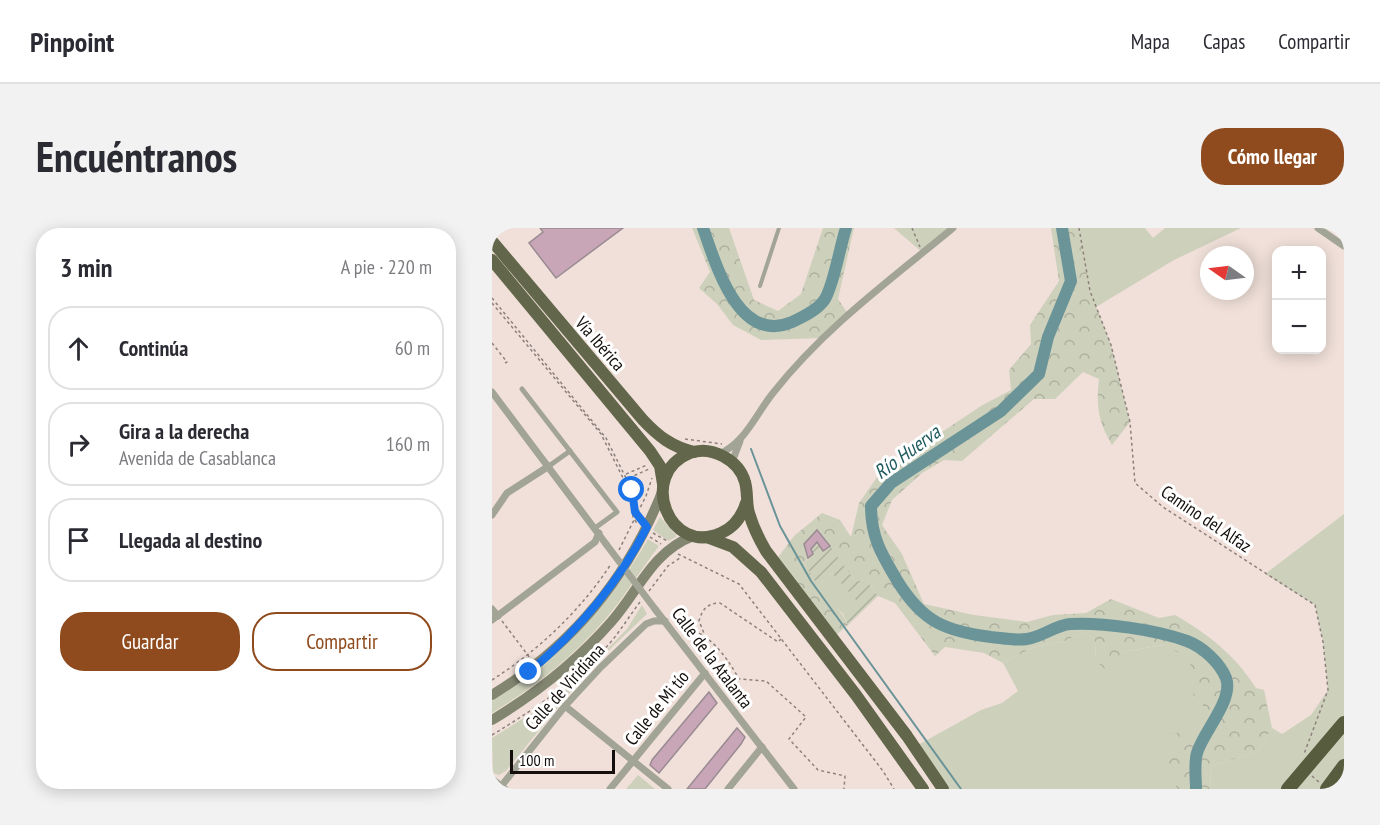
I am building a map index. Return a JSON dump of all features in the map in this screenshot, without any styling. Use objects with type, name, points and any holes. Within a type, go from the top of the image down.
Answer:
[{"type":"highway","name":"Vía Ibérica","points":[[492,241],[524,282],[647,425],[672,445],[695,452]]},
{"type":"highway","name":"Vía Ibérica","points":[[492,260],[651,451],[660,466],[657,489]]},
{"type":"highway","points":[[923,789],[863,704],[761,572],[733,547],[709,538],[693,536],[681,530],[668,517],[657,489],[676,462],[695,452],[719,454],[732,462],[743,477],[746,502],[755,530],[766,551],[907,736],[942,789]]},
{"type":"highway","points":[[709,538],[735,525],[746,502]]},
{"type":"highway","points":[[1288,789],[1344,723]]},
{"type":"highway","points":[[1324,787],[1344,766]]},
{"type":"main road","points":[[492,695],[529,672],[579,626],[607,593],[643,527],[657,489]]},
{"type":"main road","points":[[492,720],[543,687],[569,665],[613,620],[655,561],[670,548],[693,536]]},
{"type":"street","points":[[732,462],[741,438],[782,381],[821,338],[953,228]]},
{"type":"street","points":[[1318,228],[1344,246]]},
{"type":"street","points":[[492,609],[495,618],[595,542],[597,531],[618,512],[522,389]]},
{"type":"street","name":"Calle de la Atalanta","points":[[493,397],[549,466],[794,789]]},
{"type":"street","points":[[719,454],[741,438]]},
{"type":"street","points":[[492,515],[507,493],[570,451]]},
{"type":"street","name":"Calle de Viridiana","points":[[501,788],[565,706],[642,628],[654,621],[665,621]]},
{"type":"street","name":"Calle de Mi tío","points":[[610,789],[705,673]]},
{"type":"street","points":[[565,706],[669,789]]},
{"type":"street","points":[[728,789],[762,747]]},
{"type":"street","points":[[492,779],[501,788]]},
{"type":"lane","points":[[760,286],[779,228]]},
{"type":"path","points":[[912,228],[922,253]]},
{"type":"path","name":"Camino del Alfaz","points":[[1079,228],[1090,291],[1111,345],[1130,422],[1135,483],[1163,507],[1315,605],[1323,642],[1329,690],[1304,754]]},
{"type":"path","points":[[492,298],[601,430],[630,485],[637,516],[643,527],[670,548],[680,550]]},
{"type":"path","points":[[492,303],[597,429],[625,474],[635,521],[684,559],[739,584],[894,789]]},
{"type":"path","points":[[492,343],[507,362],[505,363]]},
{"type":"path","points":[[618,553],[637,516],[657,489],[649,464]]},
{"type":"path","points":[[630,485],[633,476]]},
{"type":"path","points":[[643,527],[645,516]]},
{"type":"path","points":[[670,548],[675,561]]},
{"type":"path","points":[[492,680],[528,655],[585,599],[613,560]]},
{"type":"path","points":[[706,639],[699,621],[701,614],[708,606],[720,603],[778,642],[782,638]]},
{"type":"path","points":[[495,618],[532,661]]},
{"type":"path","points":[[665,621],[692,628],[725,653],[739,679],[766,681],[806,717],[789,739],[818,770],[845,777],[844,789]]},
{"type":"path","points":[[1307,771],[1324,787]]},
{"type":"green space","points":[[692,228],[729,228],[754,300],[778,311],[801,294],[823,228],[854,228],[838,299],[848,314],[821,338],[761,340],[733,325],[717,304],[699,288],[710,272]]},
{"type":"green space","points":[[894,228],[953,228],[923,253]]},
{"type":"green space","points":[[1051,228],[1079,228],[1090,291],[1111,345],[1130,422],[1112,445],[1099,413],[1099,379],[1083,372],[1055,399],[1034,399],[962,461],[944,460],[922,473],[892,500],[882,525],[902,554],[924,604],[974,615],[1027,622],[1053,615],[1086,613],[1111,599],[1159,618],[1175,615],[1210,638],[1230,655],[1256,688],[1264,690],[1272,728],[1258,752],[1210,766],[1211,789],[1176,789],[1176,784],[1159,768],[1172,733],[1193,732],[1203,705],[1194,701],[1190,658],[1163,645],[1122,652],[1107,671],[1096,661],[1095,639],[1083,632],[1065,641],[1032,648],[1003,663],[984,653],[945,647],[935,656],[895,603],[878,596],[866,580],[855,581],[817,530],[804,544],[808,558],[804,563],[848,625],[835,636],[776,560],[794,536],[822,513],[840,520],[851,537],[859,503],[880,473],[981,406],[1011,390],[1009,370],[1031,344],[1030,325],[1059,281]]},
{"type":"green space","points":[[1079,228],[1145,228],[1153,238],[1165,228],[1241,228],[1174,260],[1096,307],[1090,291]]},
{"type":"green space","points":[[1344,514],[1344,789],[1211,789],[1210,766],[1258,752],[1272,728],[1282,734],[1311,715],[1328,690],[1323,642],[1315,605],[1265,574]]},
{"type":"green space","points":[[660,517],[676,537],[668,541],[653,530]]},
{"type":"green space","points":[[648,539],[659,546],[619,602],[592,634],[545,677],[492,713],[492,701],[539,668],[599,609],[633,564]]},
{"type":"green space","points":[[817,542],[823,551],[830,546],[855,581],[866,580],[878,596],[848,625],[843,614],[857,601],[832,573],[818,586],[804,563],[813,554],[811,549]]},
{"type":"green space","points":[[832,573],[858,601],[843,614],[818,586]]},
{"type":"green space","points":[[642,605],[647,614],[589,669],[506,771],[499,775],[493,773],[492,738],[554,699],[582,675],[627,629]]},
{"type":"green space","points":[[1083,632],[1095,639],[1096,661],[1122,652],[1164,645],[1191,658],[1194,701],[1203,705],[1176,789],[946,789],[918,745],[981,710],[1002,703],[1018,691],[1003,663],[1032,648],[1065,641]]},
{"type":"green space","points":[[638,775],[655,789],[626,789]]},
{"type":"building","points":[[540,228],[623,228],[556,278],[529,243],[543,232]]},
{"type":"building","points":[[817,530],[830,546],[823,551],[817,542],[811,549],[813,554],[808,558],[804,544]]},
{"type":"building","points":[[709,692],[717,703],[659,773],[650,765],[652,760]]},
{"type":"building","points":[[737,728],[745,737],[705,789],[687,789]]},
{"type":"waterway","name":"Río Huerva","points":[[703,228],[732,297],[744,312],[757,322],[773,326],[801,318],[825,299],[846,228]]},
{"type":"waterway","name":"Río Huerva","points":[[1062,228],[1071,281],[1048,337],[1039,374],[1001,411],[891,483],[871,506],[875,537],[882,555],[907,596],[926,615],[948,628],[975,635],[1018,640],[1033,638],[1059,626],[1070,624],[1113,626],[1175,637],[1205,651],[1223,672],[1227,687],[1222,706],[1197,753],[1196,789]]},
{"type":"waterway","points":[[751,449],[780,526],[811,581],[961,789]]},
{"type":"route","points":[[529,672],[579,626],[607,593],[638,546],[647,527],[635,512],[632,490]]}]
